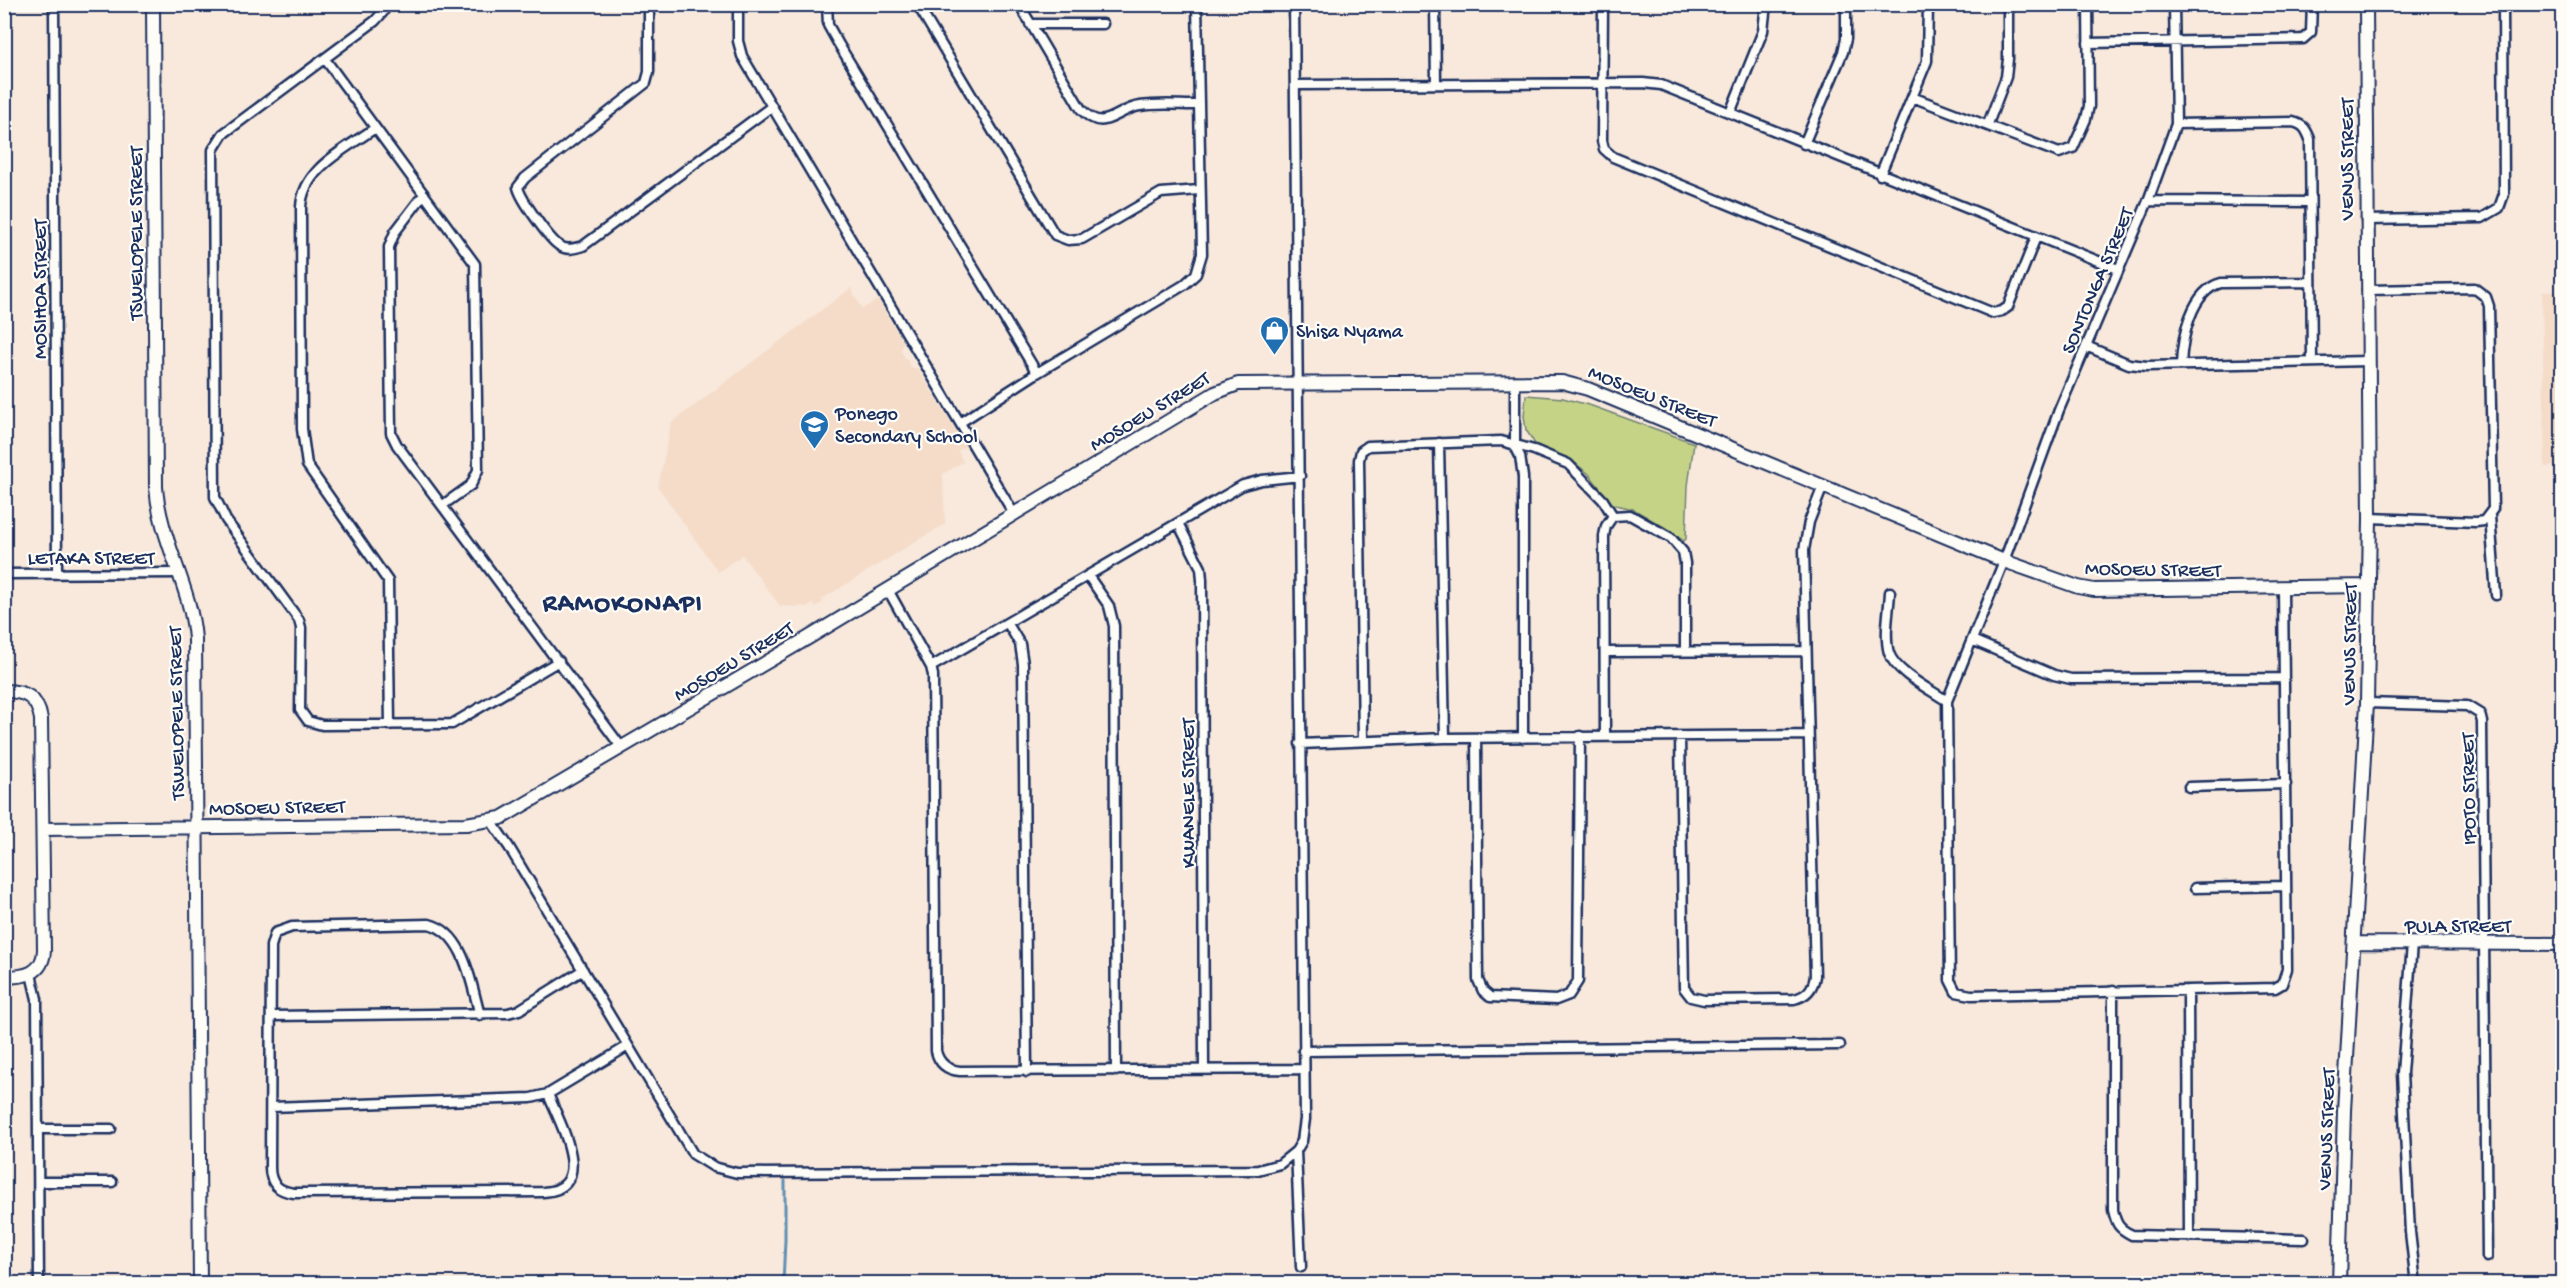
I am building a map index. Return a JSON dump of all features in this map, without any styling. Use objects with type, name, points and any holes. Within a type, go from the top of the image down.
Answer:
[{"type":"street","name":"MOSIHOA STREET","points":[[54,4],[57,574]]},
{"type":"street","name":"TSWELOPELE STREET","points":[[153,4],[156,487],[162,522],[192,610],[195,639],[200,1284]]},
{"type":"street","points":[[386,4],[375,21],[232,127],[218,140],[213,150],[214,489],[217,505],[299,620],[301,628],[299,703],[303,717],[314,724],[446,725],[459,722],[559,661]]},
{"type":"street","points":[[649,4],[649,72],[646,83],[525,178],[518,187],[524,201],[557,245],[569,249],[583,246],[771,107]]},
{"type":"street","points":[[738,4],[739,51],[1014,514]]},
{"type":"street","points":[[827,4],[828,25],[838,43],[1036,372]]},
{"type":"street","points":[[917,4],[1055,235],[1068,240],[1082,239],[1161,193],[1199,190]]},
{"type":"street","points":[[1019,4],[1081,109],[1092,119],[1107,120],[1141,105],[1197,105]]},
{"type":"street","points":[[961,422],[1036,372],[1191,280],[1199,268],[1202,254],[1197,105],[1197,4]]},
{"type":"street","points":[[1294,4],[1304,1069],[1304,1131],[1296,1151],[1301,1267]]},
{"type":"street","points":[[1436,4],[1436,84]]},
{"type":"street","points":[[1603,4],[1602,141],[1604,149],[1610,155],[1988,312],[2002,311],[2008,307],[2036,237]]},
{"type":"street","points":[[1730,113],[1763,31],[1766,4]]},
{"type":"street","points":[[1804,144],[1843,52],[1846,39],[1846,4]]},
{"type":"street","points":[[1880,175],[1928,55],[1928,4]]},
{"type":"street","points":[[1988,124],[2006,77],[2008,4]]},
{"type":"street","points":[[1912,97],[1988,124],[2048,151],[2059,153],[2073,148],[2086,119],[2089,106],[2088,4]]},
{"type":"street","name":"SONTONGA STREET","points":[[1947,701],[2004,561],[2059,410],[2148,201],[2176,124],[2174,4]]},
{"type":"street","points":[[2088,43],[2303,39],[2311,32],[2312,4]]},
{"type":"street","name":"VENUS STREET","points":[[2339,1284],[2344,1111],[2367,703],[2370,518],[2366,4]]},
{"type":"street","points":[[2366,220],[2482,218],[2499,208],[2504,194],[2503,4]]},
{"type":"street","points":[[1030,24],[1103,24]]},
{"type":"street","points":[[325,59],[473,259],[477,276],[478,470],[471,485],[443,505]]},
{"type":"street","points":[[1295,86],[1662,85],[1880,175],[2118,269]]},
{"type":"street","points":[[2176,124],[2293,122],[2302,125],[2307,130],[2310,140],[2312,362]]},
{"type":"street","points":[[375,128],[315,172],[305,186],[302,197],[302,429],[307,465],[388,581],[390,725]]},
{"type":"street","points":[[424,194],[395,232],[389,247],[389,426],[397,445],[622,748]]},
{"type":"street","points":[[2148,201],[2310,202]]},
{"type":"street","points":[[2181,365],[2186,332],[2199,300],[2211,286],[2311,282]]},
{"type":"street","points":[[2367,290],[2474,288],[2486,297],[2489,306],[2493,497],[2493,509],[2484,521],[2370,518]]},
{"type":"street","points":[[2086,346],[2129,364],[2368,361]]},
{"type":"street","points":[[1515,381],[1515,446],[1520,456],[1523,477],[1523,738]]},
{"type":"street","name":"MOSOEU STREET","points":[[43,829],[465,824],[491,821],[532,802],[1225,388],[1238,384],[1554,381],[1578,386],[2004,561],[2078,587],[2094,590],[2369,586]]},
{"type":"street","points":[[1363,740],[1359,455],[1364,448],[1373,444],[1501,441],[1548,454],[1568,464],[1603,500],[1613,516]]},
{"type":"street","points":[[1439,443],[1445,738]]},
{"type":"street","points":[[931,667],[1089,577],[1178,522],[1249,483],[1300,476]]},
{"type":"street","points":[[1680,737],[1684,988],[1691,997],[1704,1000],[1794,999],[1808,993],[1815,976],[1805,539],[1823,486]]},
{"type":"street","points":[[1605,736],[1604,537],[1606,526],[1613,516],[1625,514],[1636,518],[1671,538],[1683,552],[1685,651]]},
{"type":"street","points":[[2490,516],[2496,595]]},
{"type":"street","name":"KWANELE STREET","points":[[1178,522],[1200,568],[1202,580],[1204,1069]]},
{"type":"street","name":"LETAKA STREET","points":[[4,574],[179,573]]},
{"type":"street","points":[[1089,577],[1109,606],[1114,626],[1116,1071]]},
{"type":"street","points":[[1890,592],[1888,645],[1893,661],[1947,701],[1952,988],[1956,992],[1971,995],[2274,988],[2282,984],[2287,969],[2283,589]]},
{"type":"street","points":[[888,590],[931,667],[934,685],[938,1057],[952,1070],[1027,1072],[1304,1069]]},
{"type":"street","points":[[1008,624],[1020,644],[1023,664],[1027,1072]]},
{"type":"street","points":[[1972,640],[2054,675],[2071,679],[2284,678]]},
{"type":"street","points":[[1606,652],[1806,651]]},
{"type":"street","points":[[4,691],[15,691],[31,696],[39,709],[44,955],[40,966],[31,975],[4,977]]},
{"type":"street","name":"IPOTO STREET","points":[[2367,703],[2467,706],[2480,714],[2485,945]]},
{"type":"street","points":[[1300,744],[1445,738],[1808,735]]},
{"type":"street","points":[[1476,738],[1478,981],[1482,991],[1490,997],[1556,1000],[1569,995],[1578,981],[1580,736]]},
{"type":"street","points":[[2189,787],[2286,784]]},
{"type":"street","points":[[491,821],[509,847],[693,1154],[714,1167],[737,1173],[1258,1170],[1280,1164],[1296,1151]]},
{"type":"street","points":[[2195,888],[2286,886]]},
{"type":"street","points":[[480,1015],[458,948],[446,931],[429,924],[292,927],[279,930],[272,938],[271,946],[271,1178],[279,1189],[286,1192],[543,1192],[558,1190],[569,1178],[573,1166],[570,1149],[548,1094]]},
{"type":"street","name":"PULA STREET","points":[[2354,943],[2562,944]]},
{"type":"street","points":[[2412,944],[2402,1073],[2410,1232],[2416,1284]]},
{"type":"street","points":[[2485,945],[2487,1257]]},
{"type":"street","points":[[272,1016],[508,1014],[519,1010],[583,970]]},
{"type":"street","points":[[31,975],[36,999],[39,1284]]},
{"type":"street","points":[[2113,990],[2113,1210],[2115,1222],[2121,1230],[2132,1235],[2304,1239]]},
{"type":"street","points":[[2188,990],[2189,1237]]},
{"type":"street","points":[[1303,1051],[1840,1045]]},
{"type":"street","points":[[271,1107],[531,1098],[548,1094],[628,1046]]},
{"type":"street","points":[[39,1129],[111,1129]]},
{"type":"street","points":[[39,1182],[112,1182]]},
{"type":"shaded area","name":"Ponego Secondary School","points":[[851,288],[862,309],[878,300],[903,342],[901,351],[911,367],[918,369],[966,446],[958,451],[963,462],[943,474],[945,524],[822,599],[823,602],[815,607],[813,604],[808,607],[780,606],[742,555],[718,572],[658,487],[671,423]]},
{"type":"shaded area","points":[[2542,292],[2562,292],[2562,466],[2545,467]]},
{"type":"green space","points":[[1526,395],[1563,398],[1592,406],[1694,443],[1688,486],[1686,539],[1684,541],[1633,509],[1612,504],[1589,474],[1572,461],[1535,444],[1526,430],[1524,416]]},
{"type":"waterway","points":[[783,1284],[785,1181]]},
{"type":"place","name":"Shisa Nyama","points":[[1275,356]]},
{"type":"place","name":"Ponego Secondary School","points":[[814,450]]},
{"type":"district","name":"RAMOKONAPI","points":[[623,601]]}]
